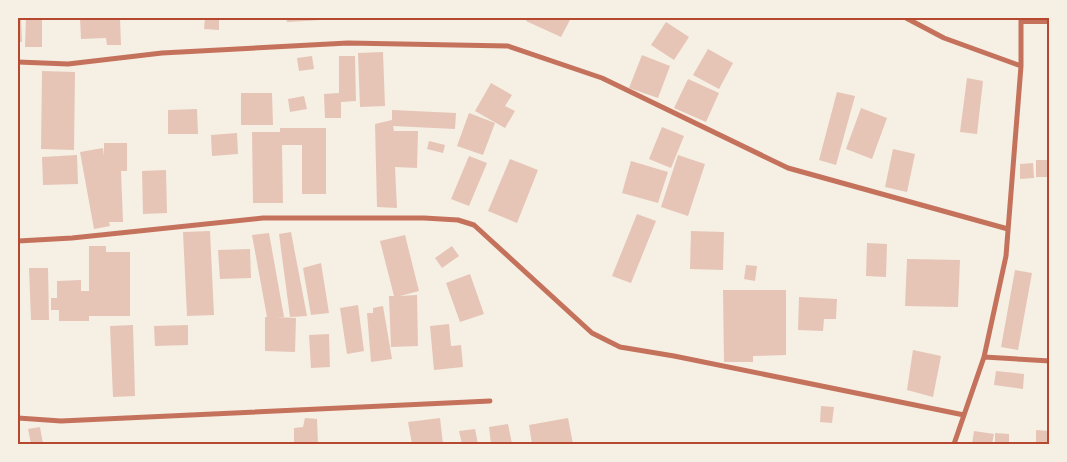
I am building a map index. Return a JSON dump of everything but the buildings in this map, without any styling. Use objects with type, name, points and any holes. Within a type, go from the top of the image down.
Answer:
[{"type":"street","points":[[906,18],[944,38],[1021,66]]},
{"type":"street","points":[[954,444],[984,357],[1006,256],[1021,66],[1021,20]]},
{"type":"street","points":[[18,62],[68,64],[162,53],[348,44],[508,46],[602,78],[788,168],[1008,229]]},
{"type":"street","points":[[18,241],[72,238],[262,218],[369,217],[458,220],[474,225],[592,333],[620,347],[674,356],[964,415]]},
{"type":"street","points":[[984,357],[1050,361]]},
{"type":"street","points":[[18,418],[61,421],[490,402]]},
{"type":"lane","points":[[1021,20],[1050,22]]}]
